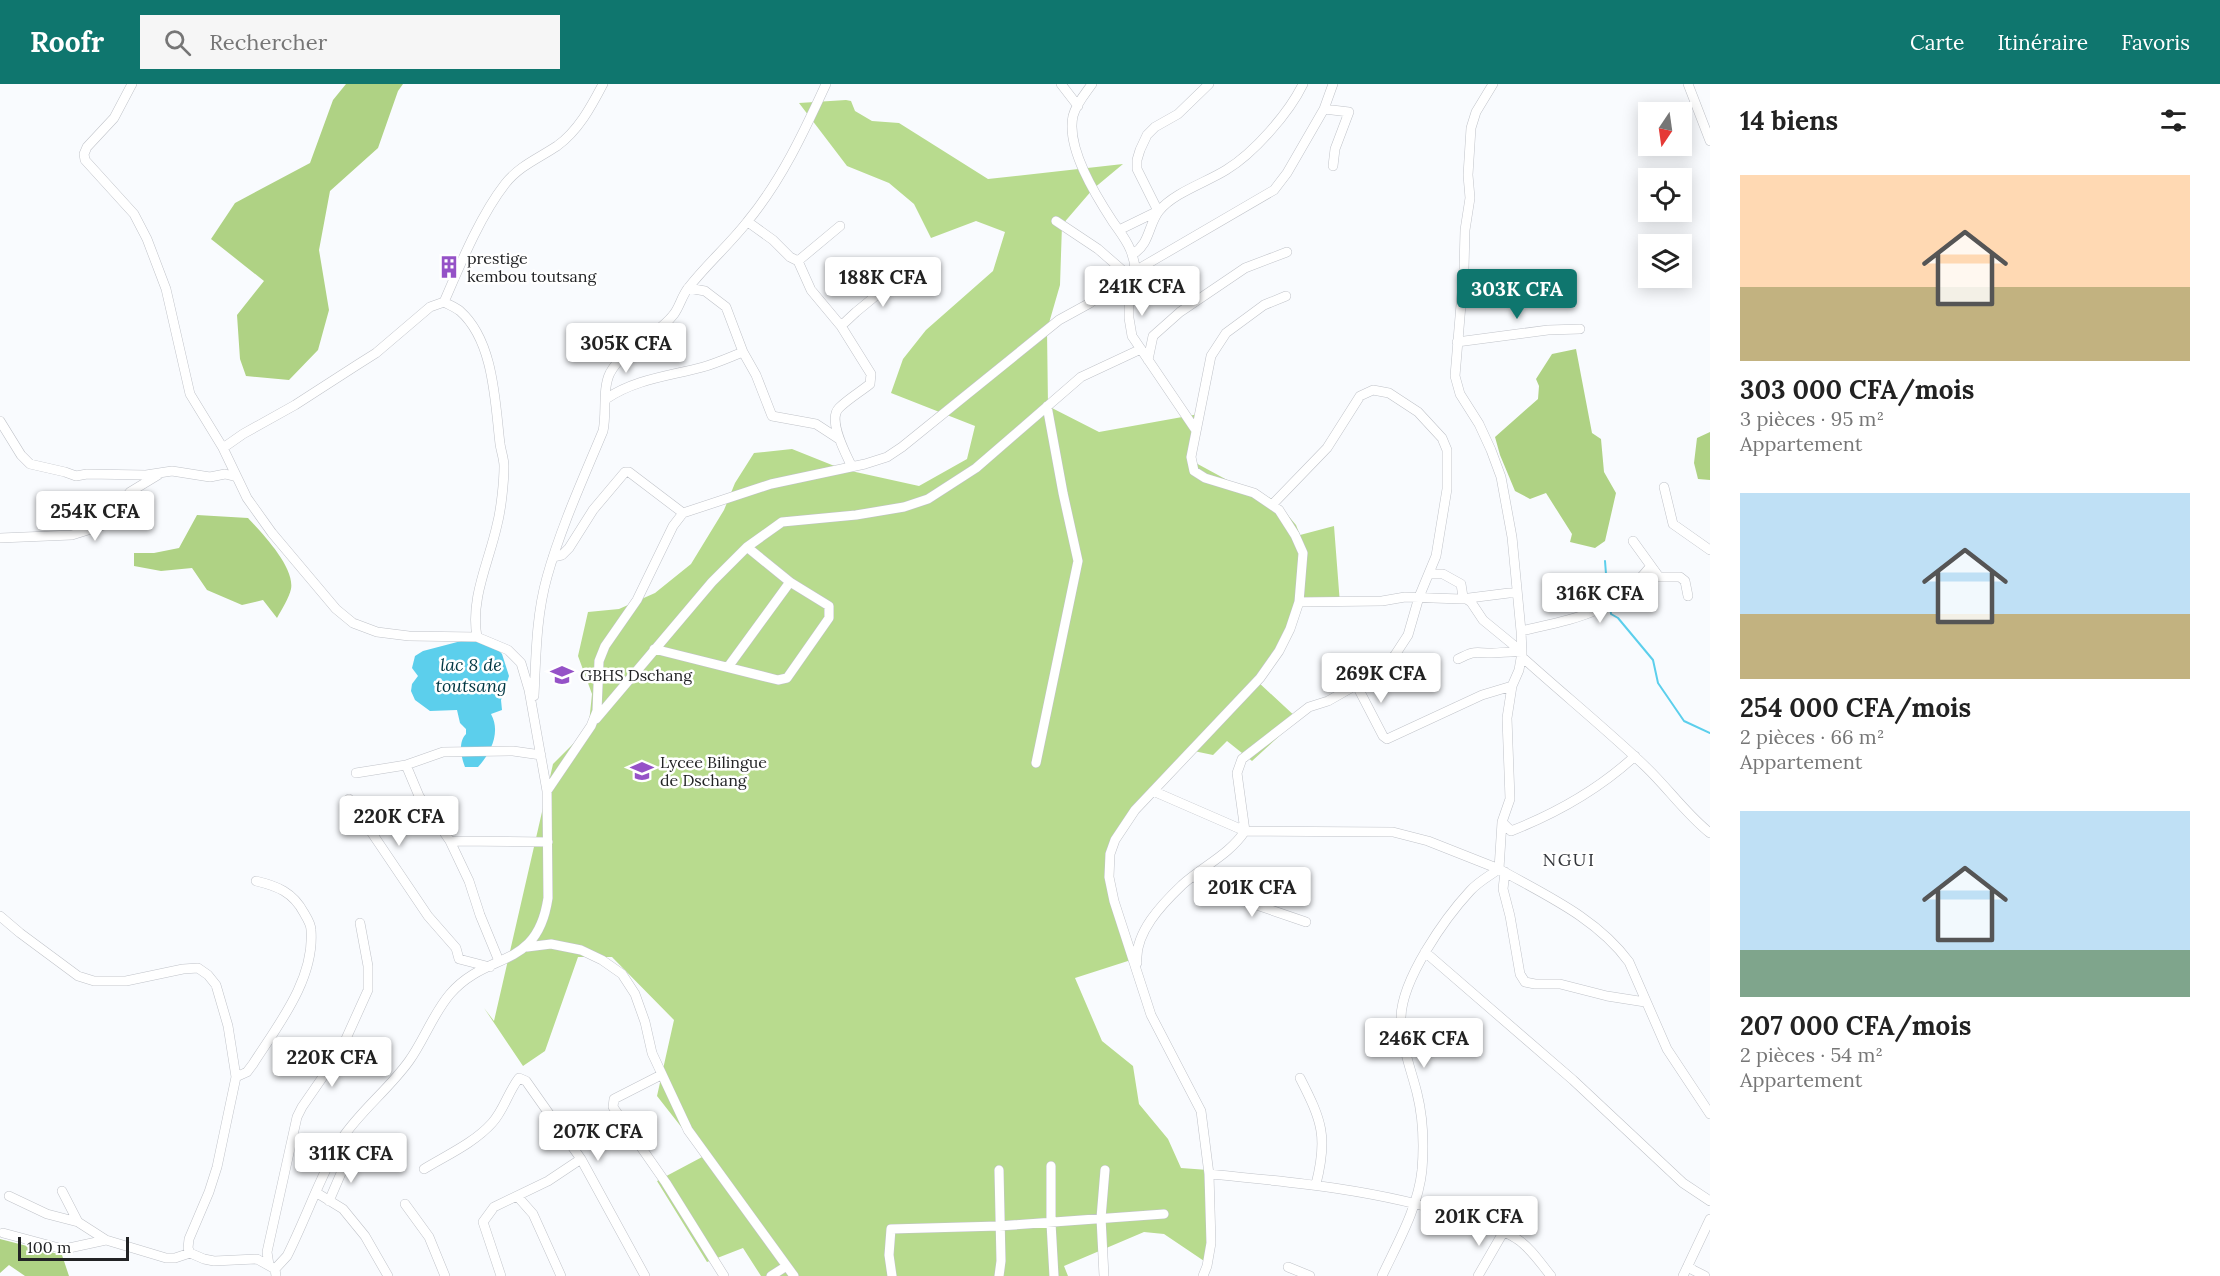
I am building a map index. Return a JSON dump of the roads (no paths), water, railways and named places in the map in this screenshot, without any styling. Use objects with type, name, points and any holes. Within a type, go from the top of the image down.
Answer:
[{"type":"street","points":[[132,84],[114,118],[87,147],[84,154],[85,160],[134,214],[147,239],[166,289],[190,394],[223,448],[251,505],[336,609],[353,623],[377,632],[409,636],[477,636],[508,650],[521,663],[529,690],[547,791],[548,898],[546,913],[539,931],[527,947]]},
{"type":"street","points":[[223,448],[357,366],[430,307],[444,302],[474,236],[505,184],[531,160],[574,132],[603,84]]},
{"type":"street","points":[[533,720],[539,617],[546,579],[568,514],[603,431],[609,376],[614,367],[631,349],[670,319],[688,288],[748,222],[781,175],[826,84]]},
{"type":"street","points":[[1061,84],[1077,106]]},
{"type":"street","points":[[1092,84],[1073,116],[1073,132],[1080,161],[1094,193],[1133,254],[1128,318],[1132,336],[1195,429]]},
{"type":"street","points":[[1133,254],[1140,250],[1148,238],[1158,211],[1137,169],[1140,150],[1147,135],[1155,127],[1178,114],[1209,84]]},
{"type":"street","points":[[1119,230],[1158,211],[1169,202],[1236,163],[1282,117],[1303,84]]},
{"type":"street","points":[[591,726],[597,711],[599,661],[605,646],[636,600],[683,513],[771,484],[887,457],[1059,320],[1274,190],[1287,173],[1324,109],[1333,84]]},
{"type":"street","points":[[1493,84],[1476,112],[1471,128],[1468,175],[1470,198],[1465,230],[1455,376],[1460,393],[1479,424],[1491,450],[1503,485],[1512,537],[1522,657],[1635,756],[1695,821],[1710,833]]},
{"type":"street","points":[[1688,84],[1710,141]]},
{"type":"street","points":[[1324,109],[1349,112],[1335,149],[1333,166]]},
{"type":"street","points":[[1056,221],[1132,274]]},
{"type":"street","points":[[748,222],[773,240],[789,257],[798,261],[811,290],[842,326],[871,374],[870,384],[837,409],[835,419],[839,439],[852,466]]},
{"type":"street","points":[[798,261],[840,226]]},
{"type":"street","points":[[1148,360],[1152,336],[1180,312],[1245,268],[1287,252]]},
{"type":"street","points":[[842,326],[908,270]]},
{"type":"street","points":[[688,288],[705,291],[726,307],[743,352],[756,375],[772,416],[816,424],[839,439]]},
{"type":"street","points":[[1203,1276],[1211,1243],[1209,1174],[1201,1110],[1151,1015],[1114,901],[1109,877],[1110,854],[1115,840],[1130,818],[1153,791],[1260,678],[1279,651],[1290,629],[1299,602],[1303,554],[1285,516],[1254,493],[1204,478],[1194,471],[1191,457],[1211,356],[1226,333],[1264,305],[1286,296]]},
{"type":"street","points":[[444,302],[459,310],[469,321],[481,342],[494,386],[504,465],[497,526],[485,566],[475,613],[477,636]]},
{"type":"street","points":[[1457,342],[1548,330],[1580,329]]},
{"type":"street","points":[[547,791],[591,726],[654,649],[712,582],[747,547],[782,522],[856,515],[904,507],[928,499],[976,468],[1081,377],[1141,349]]},
{"type":"street","points":[[606,399],[646,379],[706,366],[743,352]]},
{"type":"street","points":[[1138,974],[1136,953],[1142,935],[1158,912],[1182,885],[1226,854],[1245,831],[1237,773],[1242,759],[1309,707],[1328,701],[1379,672],[1408,635],[1419,597],[1436,556],[1448,489],[1447,450],[1442,438],[1418,412],[1389,393],[1373,390],[1360,396],[1326,448],[1272,505]]},
{"type":"street","points":[[1036,763],[1078,561],[1047,406]]},
{"type":"street","points":[[0,421],[21,455],[30,464],[65,471],[76,476],[160,474],[172,471],[210,477],[225,474],[237,477]]},
{"type":"street","points":[[553,557],[562,555],[568,549],[593,510],[625,472],[629,472],[683,513]]},
{"type":"street","points":[[0,538],[72,535],[104,525],[130,492],[160,474]]},
{"type":"street","points":[[1664,487],[1673,524],[1710,550]]},
{"type":"street","points":[[1633,542],[1659,577],[1680,578],[1685,581],[1688,596]]},
{"type":"street","points":[[654,649],[778,680],[787,678],[829,618],[829,606],[790,582],[747,547]]},
{"type":"street","points":[[1521,630],[1600,609],[1623,596],[1650,567]]},
{"type":"street","points":[[1429,574],[1443,574],[1461,584],[1463,597],[1468,599],[1483,620],[1522,652]]},
{"type":"street","points":[[728,668],[790,582]]},
{"type":"street","points":[[1299,602],[1382,601],[1405,597],[1468,599],[1517,591]]},
{"type":"street","points":[[1458,658],[1480,651],[1522,652]]},
{"type":"street","points":[[1522,652],[1519,670],[1512,686],[1507,718],[1510,799],[1502,822],[1503,889],[1520,974],[1525,982],[1560,984],[1607,996],[1645,1002]]},
{"type":"street","points":[[1357,686],[1383,736],[1387,739],[1482,695],[1512,686]]},
{"type":"street","points":[[356,773],[406,765],[443,752],[513,751],[541,755]]},
{"type":"street","points":[[1502,822],[1511,831],[1534,822],[1586,795],[1612,777],[1635,756]]},
{"type":"street","points":[[406,765],[418,796],[450,841],[469,881],[499,961]]},
{"type":"street","points":[[1153,791],[1245,831],[1393,832],[1428,841],[1502,870],[1607,936],[1629,962],[1671,1056],[1710,1114]]},
{"type":"street","points":[[349,799],[428,916],[456,948],[459,959],[490,967]]},
{"type":"street","points":[[450,841],[548,842]]},
{"type":"street","points":[[1382,1276],[1406,1228],[1422,1168],[1422,1124],[1400,1018],[1403,999],[1425,952],[1447,918],[1471,888],[1502,870]]},
{"type":"street","points":[[1194,877],[1222,891],[1306,922]]},
{"type":"street","points":[[236,1077],[248,1072],[295,994],[310,952],[311,927],[292,896],[277,886],[256,881]]},
{"type":"street","points":[[0,916],[78,976],[94,981],[126,981],[198,968],[216,985],[222,1003],[236,1077],[217,1167],[189,1239],[190,1253]]},
{"type":"street","points":[[273,1270],[267,1252],[297,1117],[340,1052],[368,990],[368,966],[360,923]]},
{"type":"street","points":[[273,1270],[287,1256],[342,1140],[390,1087],[410,1060],[440,1006],[450,993],[468,978],[527,947],[551,944],[581,950],[602,960],[622,974],[635,994],[645,1022],[652,1053],[688,1130],[785,1267],[794,1276]]},
{"type":"street","points":[[1425,952],[1573,1080],[1683,1183],[1710,1202]]},
{"type":"street","points":[[662,1075],[614,1099],[613,1107],[666,1183],[724,1276]]},
{"type":"street","points":[[424,1169],[472,1140],[491,1124],[503,1108],[512,1087],[519,1078],[526,1082],[581,1159],[645,1276]]},
{"type":"street","points":[[1300,1078],[1323,1133],[1323,1158],[1316,1184]]},
{"type":"street","points":[[329,1201],[348,1157]]},
{"type":"street","points":[[501,1276],[483,1222],[494,1207],[548,1181],[581,1159]]},
{"type":"street","points":[[1052,1166],[1051,1222],[1054,1276]]},
{"type":"street","points":[[999,1170],[999,1276]]},
{"type":"street","points":[[1104,1276],[1101,1218],[1105,1170]]},
{"type":"street","points":[[1209,1174],[1316,1184],[1376,1194],[1447,1212],[1504,1231],[1519,1240],[1551,1276]]},
{"type":"street","points":[[63,1191],[78,1222]]},
{"type":"street","points":[[317,1193],[343,1209],[365,1236],[388,1276]]},
{"type":"street","points":[[9,1196],[47,1214],[78,1222],[106,1240],[166,1258],[176,1258],[190,1253],[214,1261],[257,1259],[273,1270]]},
{"type":"street","points":[[518,1197],[533,1214],[561,1276]]},
{"type":"street","points":[[405,1204],[429,1237],[445,1276]]},
{"type":"street","points":[[892,1276],[888,1256],[891,1229],[999,1226],[1164,1214]]},
{"type":"street","points":[[1683,1276],[1710,1219]]},
{"type":"street","points":[[1478,1276],[1504,1231]]},
{"type":"street","points":[[3,1233],[59,1248],[106,1240]]},
{"type":"street","points":[[1688,1265],[1705,1276]]},
{"type":"street","points":[[771,1276],[785,1267]]},
{"type":"street","points":[[1288,1267],[1310,1276]]},
{"type":"water","name":"lac 8 de toutsang","points":[[465,640],[493,644],[502,654],[509,676],[501,700],[502,710],[491,714],[495,728],[493,742],[478,767],[465,767],[461,745],[466,729],[460,723],[457,710],[430,711],[415,700],[411,691],[412,684],[418,676],[412,668],[415,656],[423,651]]},
{"type":"waterway","points":[[1605,561],[1608,600]]},
{"type":"waterway","points":[[1610,606],[1611,614],[1618,618],[1653,660],[1658,683],[1684,721],[1710,733]]},
{"type":"place","name":"prestige kembou toutsang","points":[[449,267]]},
{"type":"place","name":"GBHS Dschang","points":[[562,675]]},
{"type":"place","name":"Lycee Bilingue de Dschang","points":[[642,771]]},
{"type":"district","name":"NGUI","points":[[1569,860]]}]
